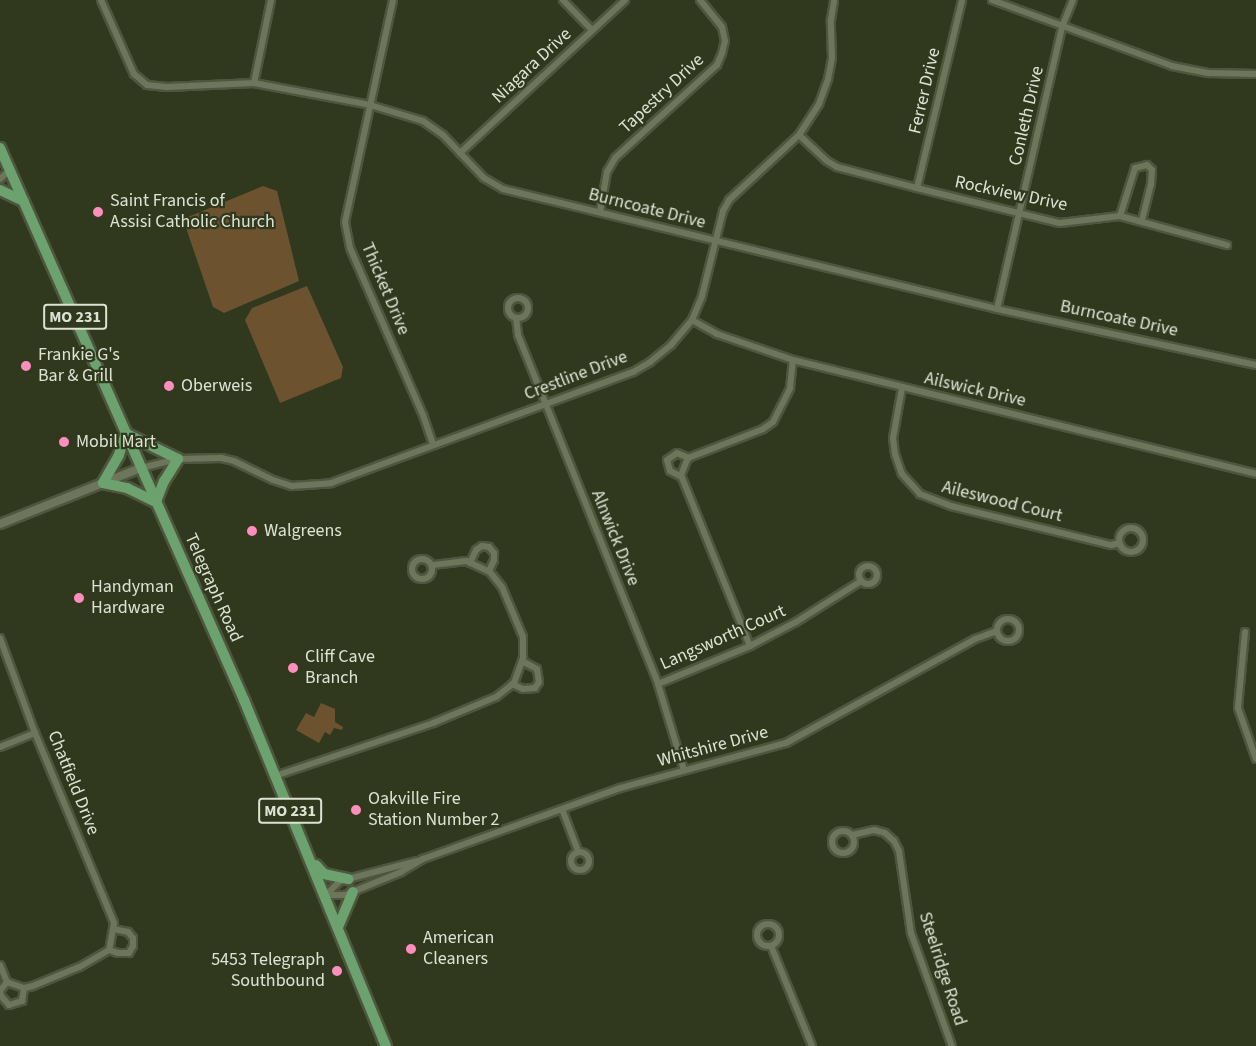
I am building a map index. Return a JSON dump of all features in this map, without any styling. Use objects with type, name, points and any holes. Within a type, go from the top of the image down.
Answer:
[{"type":"main road","name":"Telegraph Road","points":[[0,148],[5,171],[24,201],[276,776],[386,1046]]},
{"type":"main road","points":[[0,190],[24,201]]},
{"type":"main road","points":[[126,434],[178,459],[164,481],[156,502],[127,488],[103,483],[119,455],[126,434]]},
{"type":"main road","points":[[312,861],[324,874],[348,879]]},
{"type":"main road","points":[[338,927],[353,892]]},
{"type":"street","name":"Burncoate Drive","points":[[101,0],[134,74],[147,86],[254,83],[370,105],[423,121],[443,135],[493,185],[715,242],[997,309],[1256,365]]},
{"type":"street","points":[[254,83],[271,0]]},
{"type":"street","name":"Thicket Drive","points":[[393,0],[345,222],[350,248],[433,444]]},
{"type":"street","points":[[563,0],[592,30]]},
{"type":"street","name":"Niagara Drive","points":[[460,153],[625,0]]},
{"type":"street","name":"Tapestry Drive","points":[[600,212],[607,172],[615,158],[717,65],[723,53],[725,41],[722,27],[700,0]]},
{"type":"street","name":"Crestline Drive","points":[[141,468],[178,459],[221,458],[292,486],[314,485],[365,471],[633,372],[671,345],[692,320],[702,296],[723,211],[729,200],[800,135],[819,104],[828,79],[834,0]]},
{"type":"street","name":"Ferrer Drive","points":[[917,188],[962,0]]},
{"type":"street","points":[[992,0],[1172,66],[1209,73],[1256,74]]},
{"type":"street","name":"Conleth Drive","points":[[997,309],[1062,27],[1073,0]]},
{"type":"street","name":"Rockview Drive","points":[[800,135],[826,161],[837,167],[917,188],[1060,223],[1120,216],[1142,220],[1227,245]]},
{"type":"street","points":[[1120,216],[1135,168],[1147,165],[1152,170],[1151,184],[1142,220]]},
{"type":"street","points":[[0,179],[5,171]]},
{"type":"street","name":"Alnwick Drive","points":[[516,318],[518,335],[658,684],[684,770]]},
{"type":"street","name":"Ailswick Drive","points":[[692,320],[717,334],[793,360],[1256,474]]},
{"type":"street","points":[[750,646],[682,477],[683,466],[689,458],[763,429],[773,422],[790,388],[793,360]]},
{"type":"street","name":"Aileswood Court","points":[[902,388],[893,438],[895,454],[902,474],[920,494],[961,509],[1111,545],[1120,543]]},
{"type":"street","points":[[682,477],[670,471],[667,460],[677,453],[689,458]]},
{"type":"street","points":[[0,524],[141,468]]},
{"type":"street","points":[[470,563],[476,550],[482,546],[489,548],[494,553],[495,560],[489,571]]},
{"type":"street","points":[[276,776],[433,723],[496,698],[512,684],[522,661],[523,637],[502,587],[489,571],[470,563],[445,562],[432,565]]},
{"type":"street","name":"Langsworth Court","points":[[658,684],[750,646],[796,622],[861,581]]},
{"type":"street","name":"Whitshire Drive","points":[[326,895],[340,881],[423,860],[620,788],[786,743],[975,639],[997,631]]},
{"type":"street","points":[[1245,632],[1238,708],[1256,759]]},
{"type":"street","name":"Chatfield Drive","points":[[0,638],[36,733],[114,922],[113,939],[109,950]]},
{"type":"street","points":[[512,684],[523,689],[535,687],[539,682],[537,669],[522,661]]},
{"type":"street","points":[[0,747],[36,733]]},
{"type":"street","points":[[562,809],[578,852]]},
{"type":"street","name":"Steelridge Road","points":[[852,835],[874,830],[885,833],[894,841],[899,851],[911,933],[952,1046]]},
{"type":"street","name":"Whitshire Drive","points":[[326,895],[345,895],[423,860]]},
{"type":"street","points":[[0,965],[7,982],[24,988],[79,967],[109,950],[129,953],[134,946],[133,938],[128,932],[114,929]]},
{"type":"street","points":[[771,946],[812,1046]]},
{"type":"street","points":[[7,982],[0,991],[1,996],[9,1005],[22,1001],[24,988]]},
{"type":"shaded area","points":[[263,186],[277,191],[299,281],[224,313],[213,307],[183,219]]},
{"type":"shaded area","points":[[307,286],[343,367],[341,378],[280,403],[245,320],[252,308]]},
{"type":"shaded area","points":[[321,703],[335,709],[335,722],[343,727],[342,730],[334,728],[330,735],[325,732],[319,743],[296,730],[306,713],[314,717]]},
{"type":"place","name":"Saint Francis of Assisi Catholic Church","points":[[98,212]]},
{"type":"place","name":"Frankie G's Bar & Grill","points":[[26,366]]},
{"type":"place","name":"Oberweis","points":[[169,386]]},
{"type":"place","name":"Mobil Mart","points":[[64,442]]},
{"type":"place","name":"Walgreens","points":[[252,531]]},
{"type":"place","name":"Handyman Hardware","points":[[79,598]]},
{"type":"place","name":"Cliff Cave Branch","points":[[293,668]]},
{"type":"place","name":"Oakville Fire Station Number 2","points":[[356,810]]},
{"type":"place","name":"American Cleaners","points":[[411,949]]},
{"type":"place","name":"5453 Telegraph Southbound","points":[[337,971]]}]
